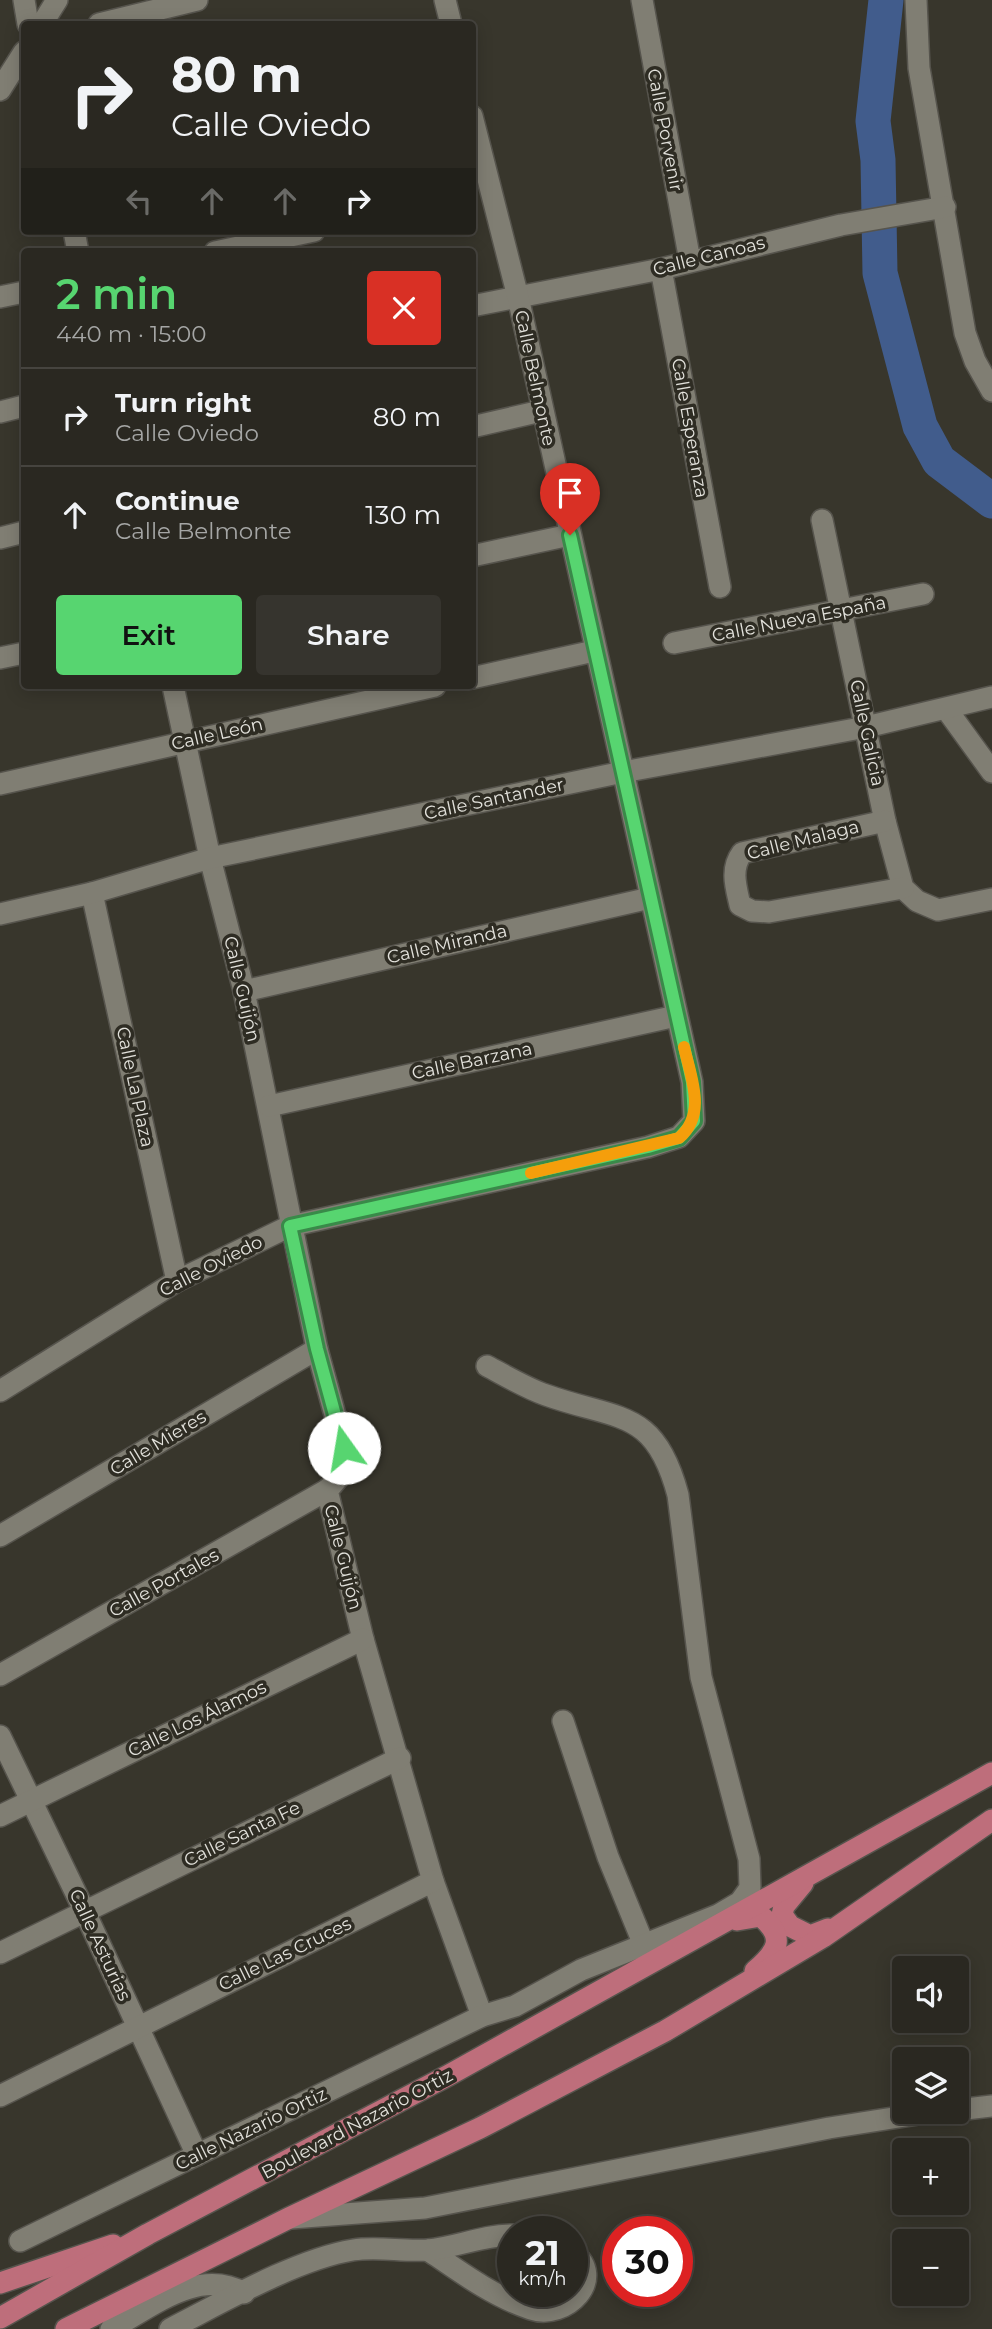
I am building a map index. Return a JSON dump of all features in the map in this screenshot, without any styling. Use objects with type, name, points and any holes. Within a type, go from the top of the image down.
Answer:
[{"type":"main road","name":"Boulevard Nazario Ortiz","points":[[0,2318],[148,2234],[449,2075],[992,1773]]},
{"type":"main road","name":"Boulevard Nazario Ortiz","points":[[66,2329],[289,2218],[480,2128],[665,2031],[741,1984],[770,1971],[846,1922],[992,1820]]},
{"type":"main road","name":"Boulevard Nazario Ortiz","points":[[823,1867],[797,1888],[784,1906],[782,1915],[790,1926],[810,1936],[846,1922]]},
{"type":"main road","name":"Boulevard Nazario Ortiz","points":[[713,1928],[738,1919],[761,1916],[774,1928],[778,1941],[775,1951],[741,1984]]},
{"type":"main road","points":[[0,2283],[148,2234]]},
{"type":"main road","points":[[92,2329],[158,2283]]},
{"type":"street","points":[[23,0],[27,21]]},
{"type":"street","points":[[44,21],[57,0]]},
{"type":"street","points":[[111,21],[197,0]]},
{"type":"street","points":[[445,0],[450,21]]},
{"type":"street","name":"Calle Porvenir","points":[[642,0],[690,261]]},
{"type":"street","points":[[916,0],[919,68],[965,332],[975,361],[992,391]]},
{"type":"street","points":[[0,90],[21,57]]},
{"type":"street","name":"Calle Belmonte","points":[[476,151],[481,195],[517,296],[692,1082],[694,1121],[679,1138],[648,1147]]},
{"type":"street","name":"Calle Canoas","points":[[476,305],[661,269],[841,225],[945,206]]},
{"type":"street","points":[[234,248],[295,235]]},
{"type":"street","name":"Calle Esperanza","points":[[661,269],[719,587]]},
{"type":"street","points":[[0,297],[21,293]]},
{"type":"street","points":[[0,412],[21,407]]},
{"type":"street","points":[[476,426],[541,411]]},
{"type":"street","name":"Calle Galicia","points":[[822,520],[885,821],[904,888]]},
{"type":"street","points":[[0,538],[21,533]]},
{"type":"street","points":[[476,555],[570,535]]},
{"type":"street","name":"Calle Nueva España","points":[[674,643],[923,594]]},
{"type":"street","points":[[476,677],[594,651]]},
{"type":"street","points":[[0,658],[21,654]]},
{"type":"street","name":"Calle Guijón","points":[[174,689],[210,858],[244,991],[269,1106],[290,1226],[317,1349],[339,1422],[345,1455],[340,1478],[327,1490],[363,1639],[400,1758],[433,1881],[482,2016]]},
{"type":"street","name":"Calle León","points":[[0,784],[421,689]]},
{"type":"street","name":"Calle Santander","points":[[0,914],[92,894],[210,858],[623,772],[866,727],[947,710],[992,697]]},
{"type":"street","points":[[947,710],[992,772]]},
{"type":"street","name":"Calle Malaga","points":[[885,821],[742,853],[736,861],[734,873],[740,905],[745,910],[760,912],[904,888]]},
{"type":"street","points":[[904,888],[929,907],[938,910],[992,899]]},
{"type":"street","name":"Calle La Plaza","points":[[92,894],[177,1281]]},
{"type":"street","name":"Calle Miranda","points":[[244,991],[650,898]]},
{"type":"street","name":"Calle Barzana","points":[[269,1106],[676,1016]]},
{"type":"street","name":"Calle Oviedo","points":[[0,1391],[177,1281],[290,1226],[648,1147]]},
{"type":"street","name":"Calle Mieres","points":[[0,1536],[317,1349]]},
{"type":"street","name":"Calle Nazario Ortiz","points":[[20,2241],[482,2016],[515,2006],[581,1970],[718,1915],[740,1902],[750,1888],[748,1859],[726,1783],[701,1677],[678,1495],[670,1466],[657,1442],[639,1425],[543,1394],[487,1366]]},
{"type":"street","name":"Calle Portales","points":[[0,1675],[327,1490]]},
{"type":"street","name":"Calle Los Álamos","points":[[0,1816],[363,1639]]},
{"type":"street","points":[[563,1721],[608,1857],[644,1945]]},
{"type":"street","name":"Calle Asturias","points":[[0,1736],[85,1910],[197,2155]]},
{"type":"street","name":"Calle Santa Fe","points":[[0,1953],[400,1758]]},
{"type":"street","name":"Calle Las Cruces","points":[[0,2096],[433,1881]]},
{"type":"street","points":[[969,2109],[992,2106]]},
{"type":"street","points":[[289,2218],[425,2208],[829,2128],[892,2118]]},
{"type":"street","points":[[170,2329],[244,2292],[321,2259],[350,2250],[380,2247],[428,2250],[497,2237]]},
{"type":"street","points":[[428,2250],[497,2292]]},
{"type":"street","points":[[111,2329],[195,2284],[221,2283],[244,2292]]},
{"type":"street","points":[[527,2307],[547,2312],[560,2307]]},
{"type":"waterway","points":[[886,0],[873,121],[878,160],[880,273],[920,426],[939,461],[992,501]]},
{"type":"slow traffic","points":[[531,1173],[679,1138],[688,1130],[695,1114],[692,1082],[684,1047]]},
{"type":"route","points":[[344,1448],[317,1349],[290,1226],[648,1147],[679,1138],[694,1121],[692,1082],[570,535]]}]
